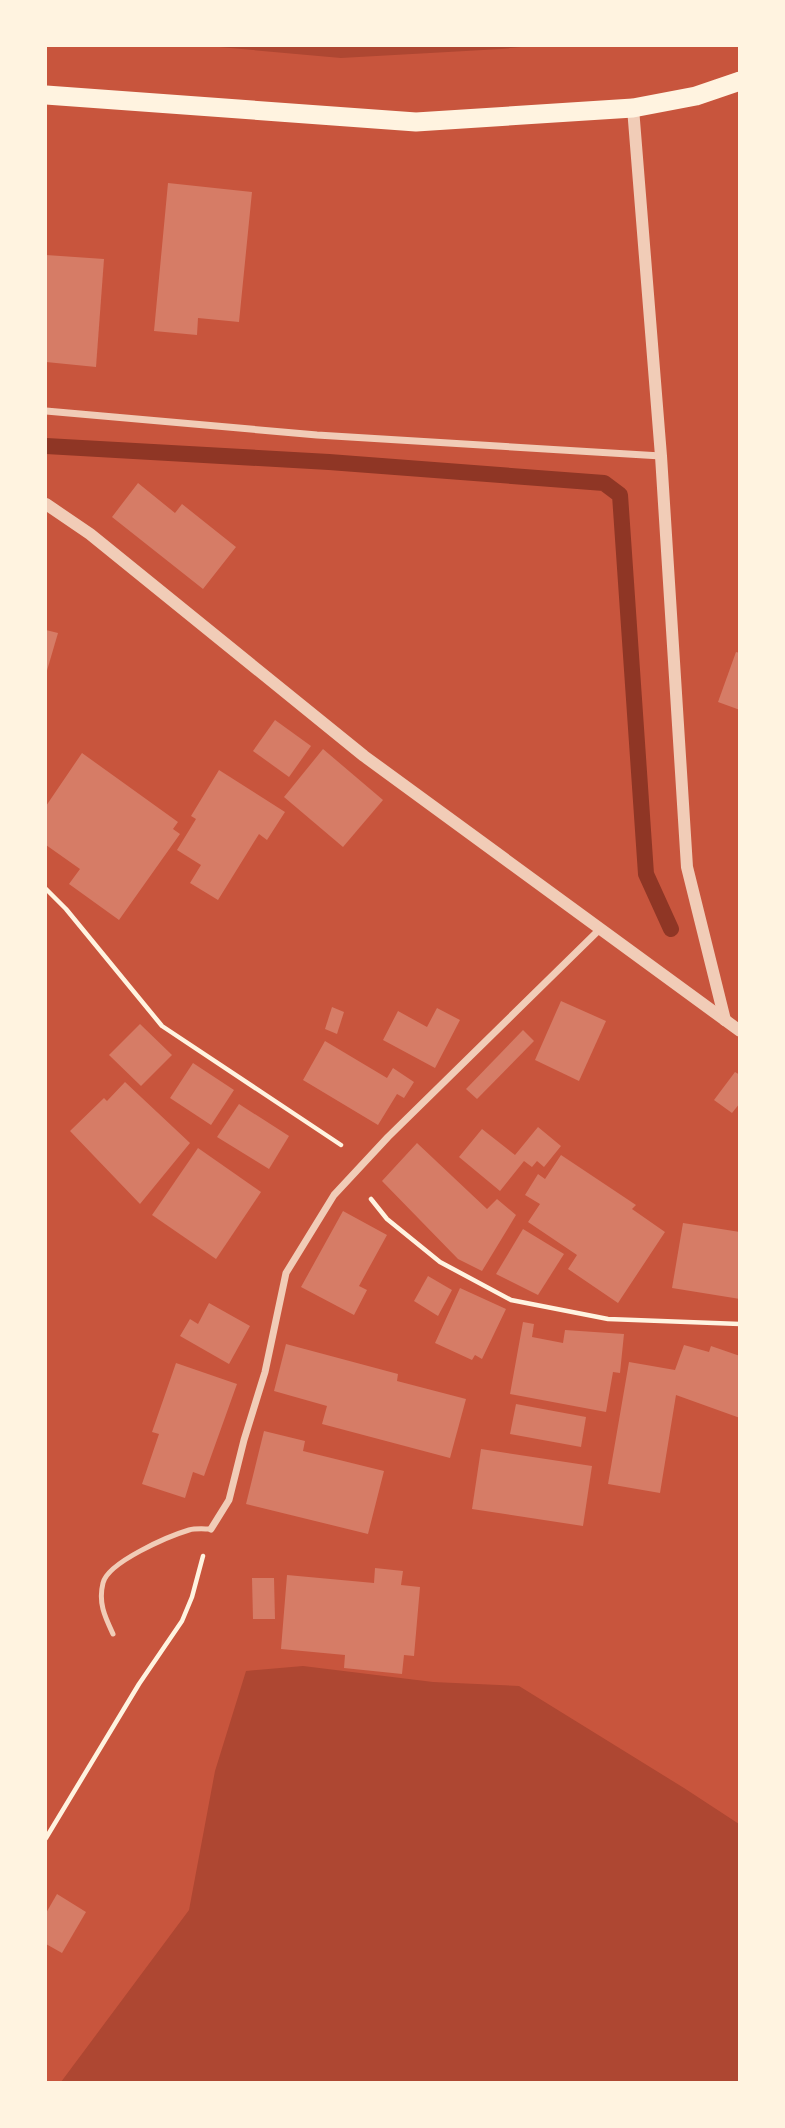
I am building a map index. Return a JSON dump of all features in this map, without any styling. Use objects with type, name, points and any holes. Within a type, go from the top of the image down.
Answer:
[{"type":"highway","points":[[46,95],[416,122],[633,108],[696,96],[740,81]]},
{"type":"street","points":[[633,108],[662,456],[687,867],[725,1020]]},
{"type":"street","points":[[46,411],[317,435],[662,456]]},
{"type":"street","points":[[46,504],[90,534],[365,756],[740,1031]]},
{"type":"street","points":[[211,1529],[229,1500],[265,1372],[286,1273],[334,1195],[388,1137],[600,929]]},
{"type":"lane","points":[[113,1634],[101,1607],[103,1580],[120,1563],[148,1547],[192,1529],[211,1529]]},
{"type":"path","points":[[46,889],[66,909],[162,1026],[352,1152],[363,1165]]},
{"type":"path","points":[[353,1176],[387,1219],[440,1262],[511,1300],[608,1319],[740,1325]]},
{"type":"path","points":[[46,1838],[139,1684],[182,1621],[192,1597],[211,1529]]},
{"type":"shaded area","points":[[208,46],[532,46],[341,58]]},
{"type":"shaded area","points":[[303,1666],[433,1682],[519,1686],[739,1824],[739,2082],[61,2082],[189,1910],[215,1771],[246,1671]]},
{"type":"building","points":[[168,183],[252,192],[239,322],[198,318],[197,335],[154,331]]},
{"type":"building","points":[[46,255],[104,259],[96,367],[46,362]]},
{"type":"building","points":[[138,483],[175,513],[182,504],[236,547],[203,589],[112,517]]},
{"type":"building","points":[[46,630],[58,633],[46,674]]},
{"type":"building","points":[[736,652],[740,653],[740,710],[718,702]]},
{"type":"building","points":[[275,720],[311,746],[289,777],[253,751]]},
{"type":"building","points":[[323,749],[383,800],[343,847],[284,797]]},
{"type":"building","points":[[82,753],[178,822],[173,829],[180,834],[119,920],[69,884],[80,869],[46,845],[46,806]]},
{"type":"building","points":[[219,770],[285,812],[267,840],[259,834],[218,900],[190,883],[201,865],[177,850],[196,819],[191,816]]},
{"type":"building","points":[[561,1001],[606,1021],[579,1081],[535,1060]]},
{"type":"building","points":[[332,1007],[344,1012],[337,1034],[325,1029]]},
{"type":"building","points":[[437,1008],[460,1020],[435,1068],[383,1040],[398,1011],[427,1027]]},
{"type":"building","points":[[140,1024],[172,1055],[141,1086],[109,1055]]},
{"type":"building","points":[[523,1030],[534,1041],[477,1099],[466,1089]]},
{"type":"building","points":[[325,1041],[387,1078],[393,1068],[414,1082],[404,1098],[397,1094],[378,1125],[303,1080]]},
{"type":"building","points":[[193,1063],[234,1090],[211,1125],[170,1098]]},
{"type":"building","points":[[735,1072],[740,1075],[740,1103],[732,1113],[714,1100]]},
{"type":"building","points":[[125,1082],[190,1143],[140,1204],[70,1131],[104,1098],[107,1101]]},
{"type":"building","points":[[239,1104],[289,1136],[269,1169],[217,1137]]},
{"type":"building","points":[[538,1127],[561,1146],[544,1167],[537,1161],[532,1167],[524,1161],[500,1191],[459,1157],[482,1129],[515,1155]]},
{"type":"building","points":[[417,1143],[487,1209],[497,1199],[516,1215],[482,1271],[458,1259],[382,1181]]},
{"type":"building","points":[[198,1148],[261,1192],[216,1259],[152,1215]]},
{"type":"building","points":[[561,1155],[636,1205],[632,1209],[665,1232],[618,1303],[568,1269],[577,1255],[528,1222],[540,1204],[525,1195],[538,1174],[545,1179]]},
{"type":"building","points":[[343,1211],[387,1235],[359,1286],[367,1290],[354,1315],[301,1287]]},
{"type":"building","points":[[683,1223],[740,1232],[740,1299],[672,1288]]},
{"type":"building","points":[[523,1229],[564,1254],[538,1295],[496,1274]]},
{"type":"building","points":[[428,1276],[452,1290],[438,1316],[414,1301]]},
{"type":"building","points":[[460,1288],[506,1309],[482,1359],[475,1355],[472,1360],[435,1343]]},
{"type":"building","points":[[209,1303],[250,1326],[229,1364],[180,1336],[190,1319],[198,1324]]},
{"type":"building","points":[[523,1322],[534,1324],[532,1337],[563,1343],[565,1330],[624,1334],[620,1373],[613,1372],[606,1412],[510,1394]]},
{"type":"building","points":[[286,1344],[398,1374],[397,1381],[466,1399],[450,1458],[322,1424],[327,1406],[274,1391]]},
{"type":"building","points":[[684,1345],[709,1352],[711,1346],[740,1356],[740,1418],[676,1395],[660,1493],[608,1484],[629,1362],[675,1370]]},
{"type":"building","points":[[176,1363],[237,1384],[204,1476],[193,1472],[185,1498],[142,1484],[159,1434],[152,1432]]},
{"type":"building","points":[[516,1404],[586,1417],[581,1447],[510,1434]]},
{"type":"building","points":[[264,1431],[305,1441],[303,1451],[384,1471],[368,1534],[246,1504]]},
{"type":"building","points":[[481,1449],[592,1466],[583,1526],[472,1509]]},
{"type":"building","points":[[375,1568],[403,1571],[401,1585],[420,1587],[414,1656],[404,1655],[402,1674],[344,1668],[345,1655],[281,1649],[287,1575],[374,1583]]},
{"type":"building","points":[[252,1578],[274,1578],[275,1619],[253,1619]]},
{"type":"building","points":[[57,1894],[86,1912],[62,1953],[46,1944],[46,1913]]},
{"type":"waterway","points":[[46,446],[329,462],[604,483],[620,495],[646,874],[671,929]]}]
